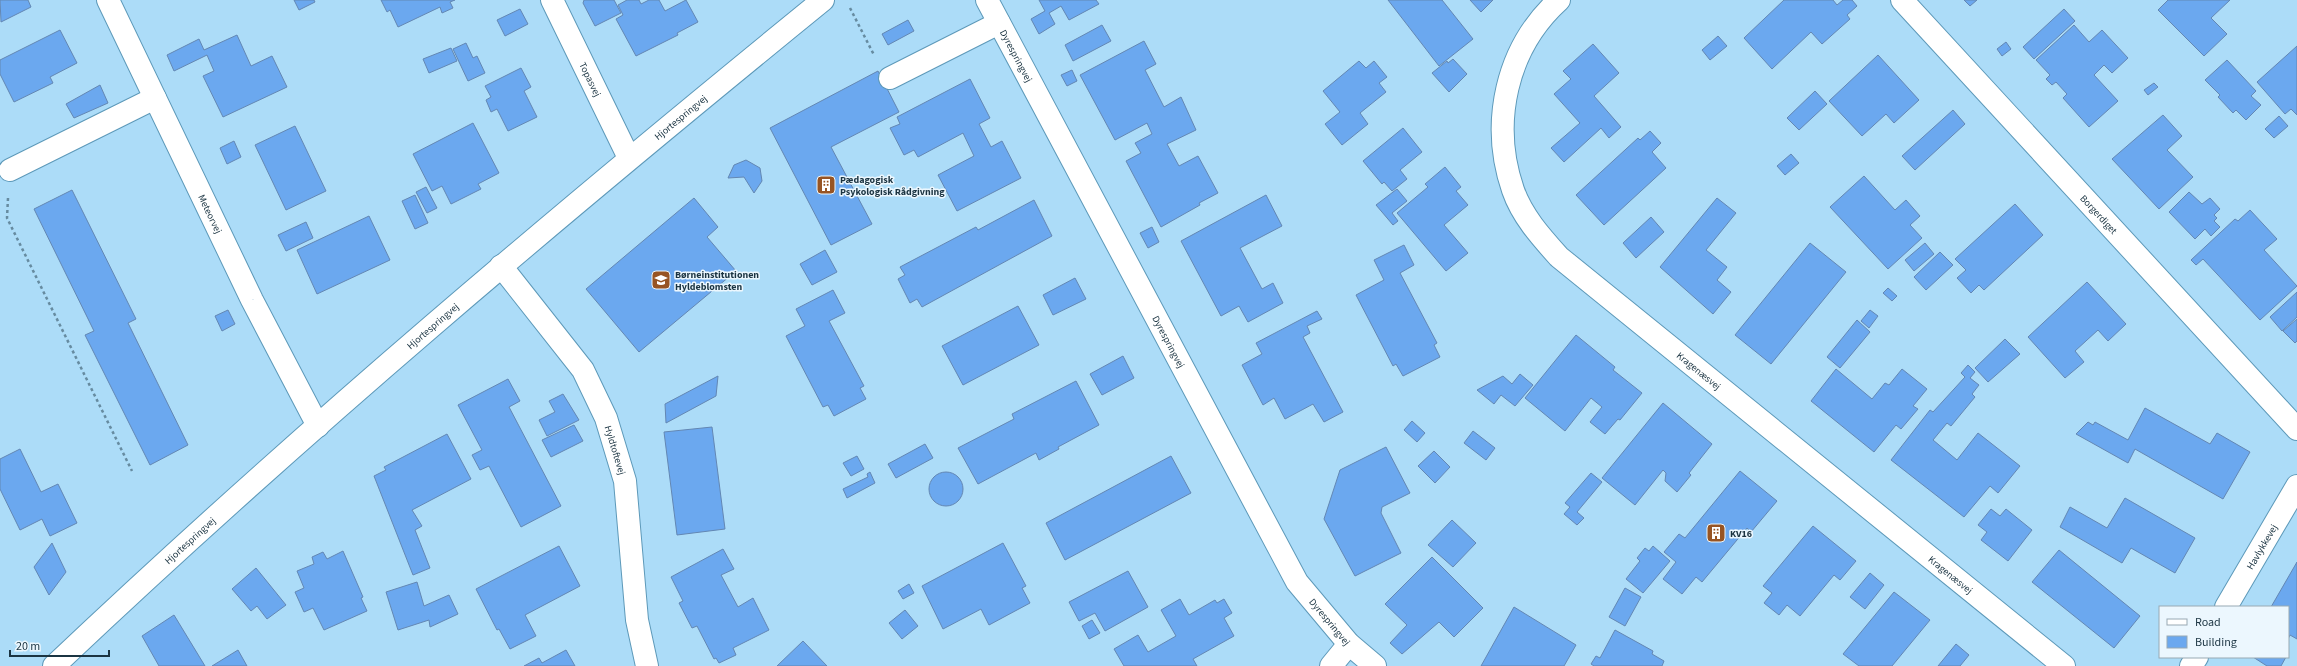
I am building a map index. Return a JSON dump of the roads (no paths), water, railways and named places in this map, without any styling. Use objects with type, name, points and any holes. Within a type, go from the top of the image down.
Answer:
[{"type":"street","name":"Meteorvej","points":[[108,0],[252,300],[318,426]]},
{"type":"street","name":"Topasvej","points":[[552,0],[629,158]]},
{"type":"street","name":"Hjortespringvej","points":[[54,666],[164,562],[502,266],[629,158],[823,0]]},
{"type":"street","name":"Dyrespringvej","points":[[987,0],[1297,582],[1349,644],[1375,666]]},
{"type":"street","name":"Kragenæsvej","points":[[1558,0],[1547,10],[1524,41],[1509,76],[1502,114],[1503,152],[1513,191],[1532,226],[1559,257],[2064,666]]},
{"type":"street","name":"Borgerdiget","points":[[1902,0],[2297,429]]},
{"type":"street","points":[[890,78],[999,23]]},
{"type":"street","points":[[10,170],[155,98]]},
{"type":"street","name":"Hyldtoftevej","points":[[502,266],[583,370],[606,418],[625,480],[637,620],[647,666]]},
{"type":"street","name":"Havlykkevej","points":[[2227,606],[2297,486]]},
{"type":"street","points":[[1331,666],[1349,644]]},
{"type":"place","name":"Pædagogisk Psykologisk Rådgivning","points":[[826,185]]},
{"type":"place","name":"Børneinstitutionen Hyldeblomsten","points":[[661,280]]},
{"type":"place","name":"KV16","points":[[1716,533]]}]
